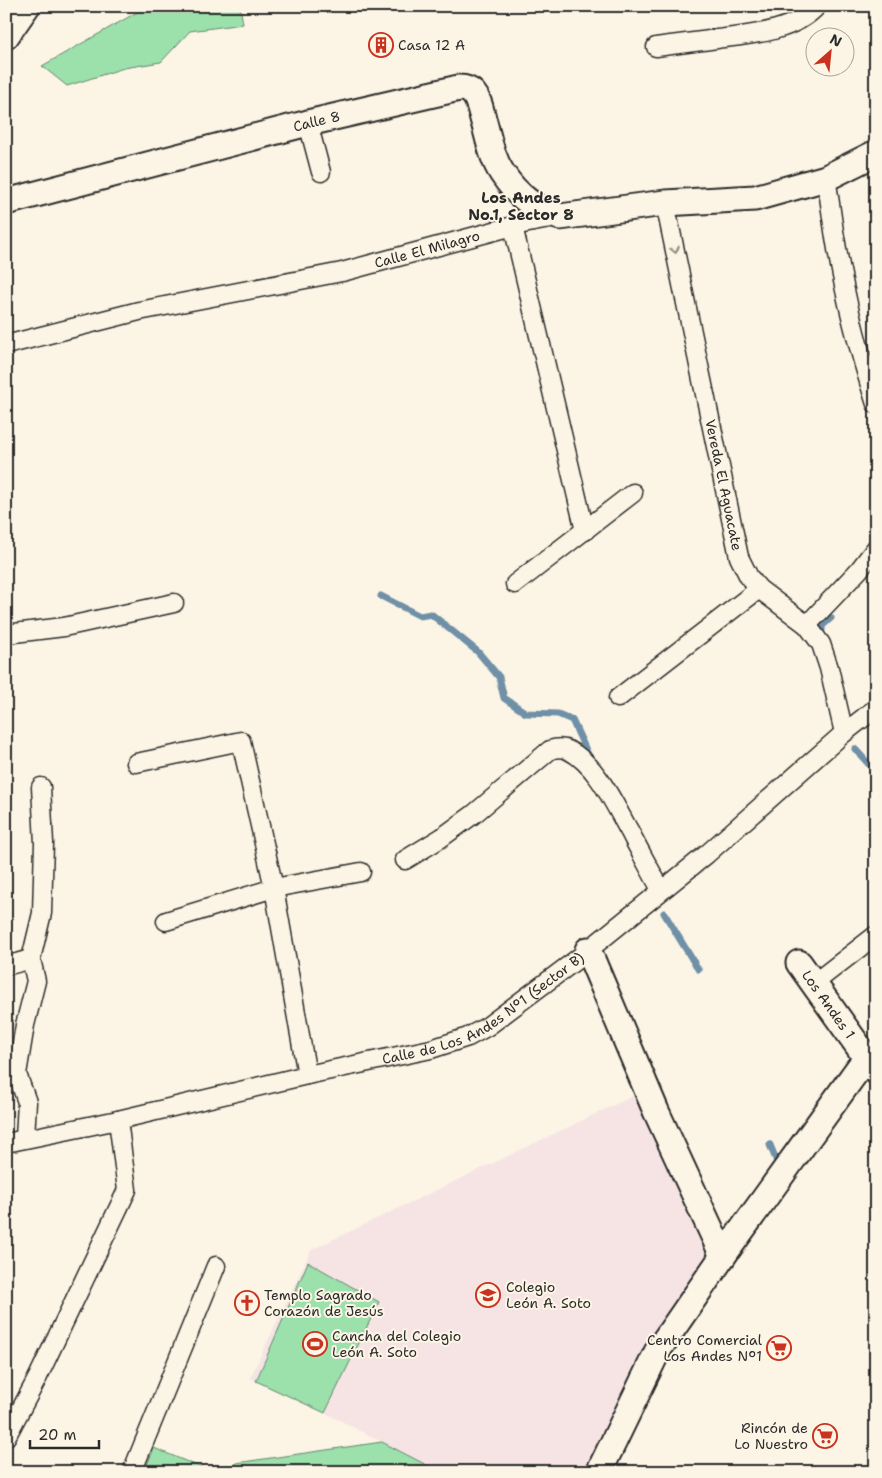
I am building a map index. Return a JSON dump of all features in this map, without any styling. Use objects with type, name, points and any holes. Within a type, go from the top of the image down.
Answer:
[{"type":"street","points":[[6,36],[28,6]]},
{"type":"street","points":[[656,47],[755,34],[780,28],[810,14],[817,6]]},
{"type":"street","name":"Calle 8","points":[[6,202],[308,123],[459,88],[467,89],[473,93],[478,102],[493,155],[502,173],[516,192],[544,212],[560,217]]},
{"type":"street","points":[[308,123],[321,172]]},
{"type":"street","name":"Calle El Milagro","points":[[6,345],[139,311],[342,272],[513,226],[560,217],[665,203],[755,198],[826,178],[876,153]]},
{"type":"street","points":[[826,178],[836,244],[849,309],[876,404]]},
{"type":"street","name":"Vereda El Aguacate","points":[[665,203],[739,557],[749,577],[759,589],[807,625],[821,644],[829,668],[844,733]]},
{"type":"street","points":[[513,226],[585,531]]},
{"type":"street","points":[[515,584],[633,493]]},
{"type":"street","points":[[807,625],[860,570],[876,548]]},
{"type":"street","points":[[618,698],[759,589]]},
{"type":"street","points":[[6,634],[64,627],[174,603]]},
{"type":"street","name":"Calle de Los Andes N°1 (Sector B)","points":[[6,1143],[118,1120],[307,1075],[431,1049],[468,1037],[488,1026],[576,960],[707,854],[844,733],[876,708]]},
{"type":"street","points":[[136,763],[241,741],[274,888],[307,1075]]},
{"type":"street","points":[[406,860],[467,819],[550,750],[558,747],[568,749],[590,767],[611,796],[661,890]]},
{"type":"street","points":[[25,1138],[27,1102],[17,1074],[25,1025],[36,981],[31,960],[42,913],[44,843],[41,787]]},
{"type":"street","points":[[166,921],[274,888],[361,872]]},
{"type":"street","points":[[813,984],[876,935]]},
{"type":"street","points":[[588,950],[656,1111],[723,1256]]},
{"type":"street","points":[[6,966],[31,960]]},
{"type":"street","name":"Los Andes 1","points":[[798,963],[871,1065]]},
{"type":"street","points":[[600,1472],[658,1350],[723,1256],[871,1065]]},
{"type":"street","points":[[6,1437],[127,1190],[118,1120]]},
{"type":"street","points":[[132,1472],[216,1266]]},
{"type":"shaded area","name":"Colegio León A. Soto","points":[[635,1095],[714,1255],[590,1472],[440,1472],[325,1413],[250,1378],[311,1250]]},
{"type":"green space","points":[[148,6],[240,6],[243,24],[190,31],[161,62],[124,68],[67,86],[42,66]]},
{"type":"green space","name":"Cancha del Colegio León A. Soto","points":[[308,1262],[379,1302],[325,1413],[256,1381]]},
{"type":"green space","points":[[382,1442],[440,1472],[232,1472],[236,1463]]},
{"type":"green space","points":[[154,1448],[212,1472],[144,1472]]},
{"type":"waterway","points":[[381,596],[420,616],[431,614],[478,652],[499,677],[504,698],[526,713],[558,714],[572,720],[591,761]]},
{"type":"waterway","points":[[821,630],[822,626],[831,618]]},
{"type":"waterway","points":[[855,749],[876,772]]},
{"type":"waterway","points":[[664,913],[698,969]]},
{"type":"waterway","points":[[770,1145],[777,1162]]},
{"type":"place","name":"Casa 12 A","points":[[381,45]]},
{"type":"place","name":"Colegio León A. Soto","points":[[488,1295]]},
{"type":"place","name":"Templo Sagrado Corazón de Jesús","points":[[247,1303]]},
{"type":"place","name":"Cancha del Colegio León A. Soto","points":[[315,1344]]},
{"type":"place","name":"Centro Comercial Los Andes N°1","points":[[779,1348]]},
{"type":"place","name":"Rincón de Lo Nuestro","points":[[825,1436]]},
{"type":"district","name":"Los Andes No.1, Sector 8","points":[[521,206]]}]
